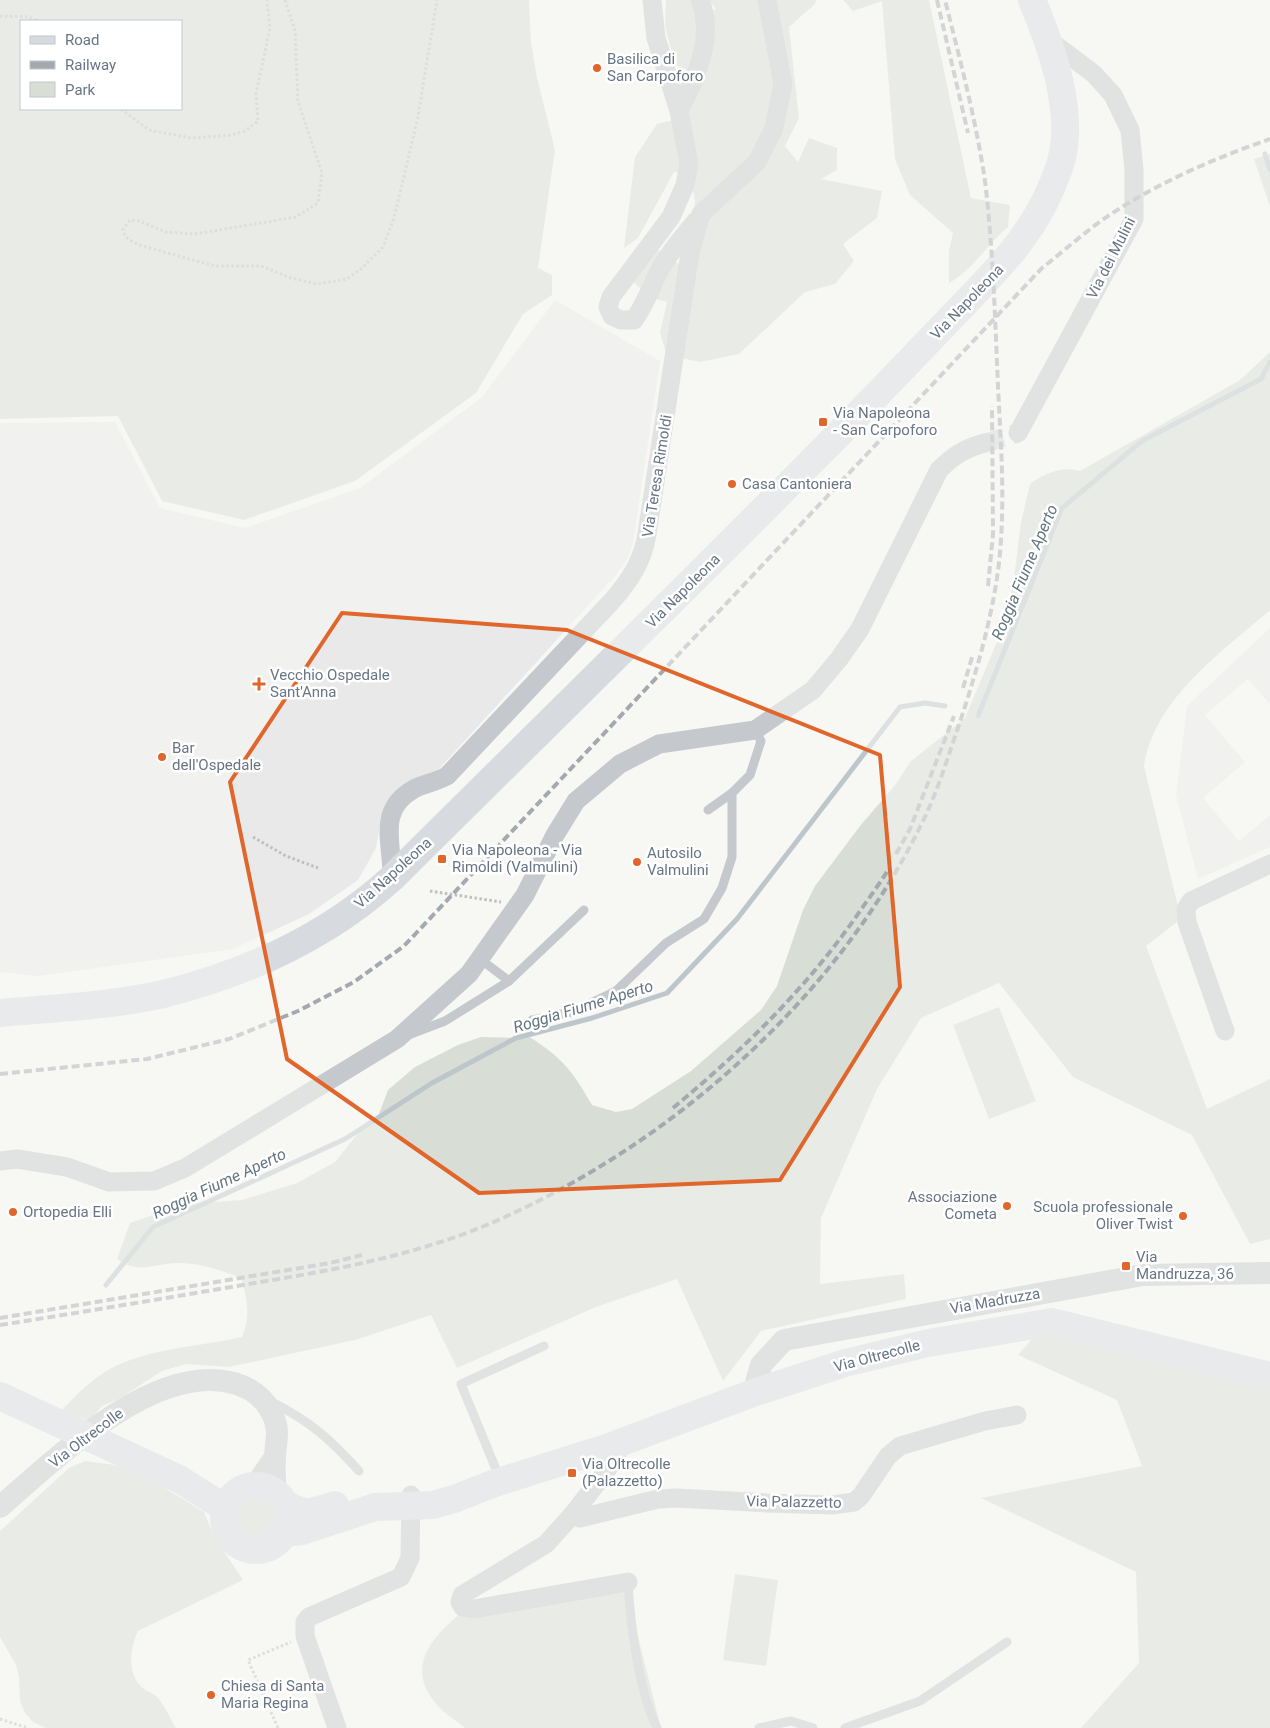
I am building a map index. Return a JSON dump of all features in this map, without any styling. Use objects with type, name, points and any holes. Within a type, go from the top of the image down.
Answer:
[{"type":"main road","name":"Via Napoleona","points":[[0,1013],[89,1005],[162,994],[218,978],[277,956],[316,935],[372,896],[392,878],[658,616],[873,400],[1006,261],[1040,215],[1060,165],[1066,125],[1049,40],[1032,0]]},
{"type":"main road","name":"Via Napoleona","points":[[0,996],[89,1005]]},
{"type":"main road","name":"Via Napoleona","points":[[0,1008],[9,1003],[89,1005]]},
{"type":"main road","name":"Via Oltrecolle","points":[[255,1497],[297,1512],[309,1513],[374,1495],[433,1505],[624,1441],[753,1393],[845,1363],[928,1342],[1052,1322],[1270,1376]]},
{"type":"main road","points":[[0,1396],[179,1480],[255,1497],[288,1519],[284,1534],[275,1544],[264,1549],[253,1550],[243,1547],[231,1539],[225,1529],[255,1497]]},
{"type":"main road","name":"Via Oltrecolle","points":[[284,1534],[302,1532],[375,1507],[411,1500]]},
{"type":"street","points":[[652,0],[656,38],[679,111],[689,164],[685,185],[671,217],[611,297],[608,307],[612,316],[621,320],[634,320],[645,304],[658,274],[674,248],[701,214],[757,162],[774,128],[783,84],[767,0]]},
{"type":"street","points":[[679,111],[693,83],[703,50],[705,18],[700,0]]},
{"type":"street","name":"Via dei Mulini","points":[[1018,433],[1134,219],[1134,170],[1130,130],[1113,95],[1094,74],[1049,40]]},
{"type":"street","name":"Via Teresa Rimoldi","points":[[392,878],[389,826],[391,813],[397,803],[416,788],[431,784],[447,776],[611,602],[624,587],[640,561],[649,524],[690,254],[701,214]]},
{"type":"street","points":[[0,1161],[17,1159],[67,1167],[109,1182],[154,1181],[185,1168],[397,1039],[470,974],[525,894],[555,835],[576,801],[612,770],[659,744],[755,730],[812,690],[839,659],[860,629],[939,470],[967,448],[985,443]]},
{"type":"street","points":[[1225,1031],[1187,922],[1186,909],[1191,901],[1270,864]]},
{"type":"street","name":"Via Madruzza","points":[[753,1393],[762,1365],[784,1340],[1143,1275],[1270,1273]]},
{"type":"street","name":"Via Oltrecolle","points":[[0,1507],[111,1416],[150,1394],[173,1384],[198,1380],[225,1381],[240,1385],[266,1403],[275,1421],[277,1439],[274,1457],[255,1497]]},
{"type":"street","name":"Via Palazzetto","points":[[573,1514],[580,1518],[658,1499],[677,1498],[776,1504],[832,1505],[854,1502],[861,1496],[888,1456],[900,1446],[985,1421],[1017,1415]]},
{"type":"street","points":[[624,1441],[607,1470],[573,1514],[546,1544],[462,1595],[460,1602],[463,1607],[474,1609],[628,1582]]},
{"type":"street","points":[[337,1728],[305,1636],[305,1622],[309,1617],[401,1577],[410,1558],[411,1500]]},
{"type":"lane","points":[[708,810],[732,793],[750,775],[761,741],[755,730]]},
{"type":"lane","points":[[532,1020],[572,1012],[616,991],[666,943],[704,919],[722,888],[732,857],[732,793]]},
{"type":"lane","points":[[397,1039],[445,1021],[510,981],[584,910]]},
{"type":"lane","points":[[480,959],[510,981]]},
{"type":"lane","points":[[498,1482],[461,1384],[544,1346]]},
{"type":"lane","points":[[254,1393],[304,1419],[335,1445],[359,1471]]},
{"type":"lane","points":[[628,1582],[632,1628],[649,1712],[657,1728]]},
{"type":"lane","points":[[845,1728],[920,1701],[1007,1642]]},
{"type":"lane","points":[[759,1728],[791,1721],[814,1728]]},
{"type":"path","points":[[122,110],[149,130],[191,138],[231,135],[245,131],[258,121],[256,94],[270,28],[267,0]]},
{"type":"path","points":[[285,0],[295,30],[298,102],[322,173],[318,203],[296,217],[194,234],[166,232],[139,221],[130,220],[123,229],[124,234],[130,240],[139,245],[215,266],[261,266],[291,278],[317,284],[347,279],[362,268],[383,247],[394,218],[418,117],[437,0]]},
{"type":"path","points":[[0,16],[29,17],[36,20]]},
{"type":"path","points":[[253,837],[286,856],[318,868]]},
{"type":"path","points":[[430,891],[505,902]]},
{"type":"path","points":[[278,1728],[248,1660],[305,1636]]},
{"type":"path","points":[[0,1719],[28,1728]]},
{"type":"highlighted area","points":[[342,613],[567,630],[880,755],[900,987],[780,1180],[479,1193],[287,1059],[230,782]]},
{"type":"shaded area","name":"Vecchio Ospedale Sant'Anna","points":[[555,300],[660,361],[633,543],[628,558],[614,577],[439,769],[401,786],[390,798],[383,810],[376,848],[358,880],[309,914],[233,949],[39,976],[0,972],[0,423],[115,422],[160,508],[245,528],[360,488],[482,397]]},
{"type":"shaded area","points":[[1270,628],[1270,704],[1248,679],[1205,715],[1245,762],[1203,798],[1239,841],[1270,815],[1270,847],[1198,879],[1176,795],[1187,706]]},
{"type":"green space","points":[[0,0],[529,0],[531,42],[537,78],[555,150],[538,268],[552,275],[552,295],[523,314],[476,393],[355,481],[244,520],[162,501],[118,416],[0,419]]},
{"type":"green space","points":[[666,0],[693,0],[699,14],[716,9],[709,0],[816,0],[815,4],[789,27],[799,118],[785,146],[798,162],[809,138],[837,148],[837,170],[821,179],[882,191],[877,218],[843,244],[854,261],[835,284],[805,292],[739,354],[700,362],[667,355],[660,333],[667,302],[651,298],[631,280],[650,249],[661,251],[683,267],[695,202],[690,174],[674,172],[638,238],[624,248],[635,157],[657,124],[686,117],[680,95],[687,70],[675,65],[665,26]]},
{"type":"green space","points":[[843,0],[929,0],[971,198],[1010,205],[1008,227],[973,264],[958,278],[949,283],[949,251],[953,233],[910,195],[895,159],[882,1],[853,11]]},
{"type":"green space","points":[[1270,154],[1270,207],[1254,159]]},
{"type":"green space","points":[[1270,352],[1270,610],[1212,660],[1176,698],[1161,719],[1151,742],[1144,766],[1181,919],[1146,946],[1207,1109],[1270,1079],[1270,1239],[1250,1244],[1192,1135],[1073,1077],[999,983],[921,1018],[877,1089],[821,1218],[820,1284],[904,1274],[906,1299],[761,1331],[723,1381],[677,1279],[596,1307],[457,1368],[431,1315],[355,1340],[229,1367],[186,1364],[162,1371],[119,1399],[102,1406],[89,1421],[62,1410],[95,1378],[123,1363],[173,1349],[242,1337],[245,1329],[247,1308],[241,1278],[195,1264],[171,1263],[148,1267],[133,1267],[117,1259],[130,1223],[185,1204],[242,1200],[297,1183],[335,1162],[362,1128],[377,1119],[388,1090],[415,1067],[458,1045],[481,1037],[516,1038],[526,1035],[548,1050],[565,1065],[592,1105],[616,1112],[632,1109],[691,1071],[761,1010],[777,986],[803,910],[815,886],[860,826],[896,784],[910,762],[965,718],[1001,632],[1013,586],[1021,522],[1030,484],[1060,470],[1080,471],[1240,380]]},
{"type":"green space","points":[[999,1007],[1036,1101],[989,1119],[953,1025]]},
{"type":"green space","points":[[1037,1333],[1270,1383],[1270,1728],[1081,1728],[1139,1663],[1136,1572],[981,1498],[1142,1466],[1117,1400],[1018,1355]]},
{"type":"green space","points":[[85,1461],[123,1466],[147,1477],[204,1512],[214,1536],[243,1580],[138,1631],[133,1646],[131,1662],[134,1677],[144,1689],[154,1694],[160,1701],[176,1728],[46,1728],[33,1722],[25,1713],[20,1701],[19,1677],[16,1665],[0,1637],[0,1531],[69,1468]]},
{"type":"green space","points":[[256,1499],[269,1505],[275,1518],[269,1531],[256,1537],[243,1531],[237,1518],[243,1505]]},
{"type":"green space","points":[[735,1574],[778,1580],[766,1666],[723,1660]]},
{"type":"green space","points":[[626,1589],[661,1728],[465,1728],[444,1712],[430,1696],[424,1683],[422,1671],[424,1659],[429,1647],[437,1636],[459,1615]]},
{"type":"waterway","name":"Roggia Fiume Aperto","points":[[1265,154],[1270,170]]},
{"type":"waterway","name":"Roggia Fiume Aperto","points":[[978,716],[1062,508],[1142,441],[1261,379],[1270,362]]},
{"type":"waterway","name":"Roggia Fiume Aperto","points":[[106,1285],[153,1227],[345,1139],[432,1083],[516,1038],[592,1018],[667,993],[737,919],[900,707],[925,703],[945,706]]},
{"type":"tunnel","points":[[985,443],[1018,433]]},
{"type":"railway","points":[[937,0],[968,133]]},
{"type":"railway","points":[[0,1325],[299,1276],[366,1262],[432,1245],[496,1221],[562,1189],[625,1151],[686,1107],[744,1058],[797,1005],[844,948],[887,887],[922,823],[933,798],[960,722],[977,666],[987,628],[998,571],[1002,525],[1002,478],[988,206],[977,135],[945,0]]},
{"type":"railway","points":[[0,1074],[147,1059],[229,1039],[298,1011],[354,982],[404,946],[1042,268],[1102,220],[1149,191],[1208,163],[1270,139]]},
{"type":"railway","points":[[988,586],[993,534],[992,406]]},
{"type":"railway","points":[[963,688],[973,654]]},
{"type":"railway","points":[[896,854],[910,829],[954,716]]},
{"type":"railway","points":[[673,1108],[749,1041],[795,993],[838,942],[888,870]]},
{"type":"railway","points":[[0,1318],[330,1263],[362,1255]]},
{"type":"place","name":"Basilica di San Carpoforo","points":[[597,68]]},
{"type":"place","name":"Via Napoleona - San Carpoforo","points":[[823,422]]},
{"type":"place","name":"Casa Cantoniera","points":[[732,484]]},
{"type":"place","name":"Vecchio Ospedale Sant'Anna","points":[[259,684]]},
{"type":"place","name":"Bar dell'Ospedale","points":[[162,757]]},
{"type":"place","name":"Via Napoleona - Via Rimoldi (Valmulini)","points":[[442,859]]},
{"type":"place","name":"Autosilo Valmulini","points":[[637,862]]},
{"type":"place","name":"Associazione Cometa","points":[[1007,1206]]},
{"type":"place","name":"Ortopedia Elli","points":[[13,1212]]},
{"type":"place","name":"Scuola professionale Oliver Twist","points":[[1183,1216]]},
{"type":"place","name":"Via Mandruzza, 36","points":[[1126,1266]]},
{"type":"place","name":"Via Oltrecolle (Palazzetto)","points":[[572,1473]]},
{"type":"place","name":"Chiesa di Santa Maria Regina","points":[[211,1695]]}]
